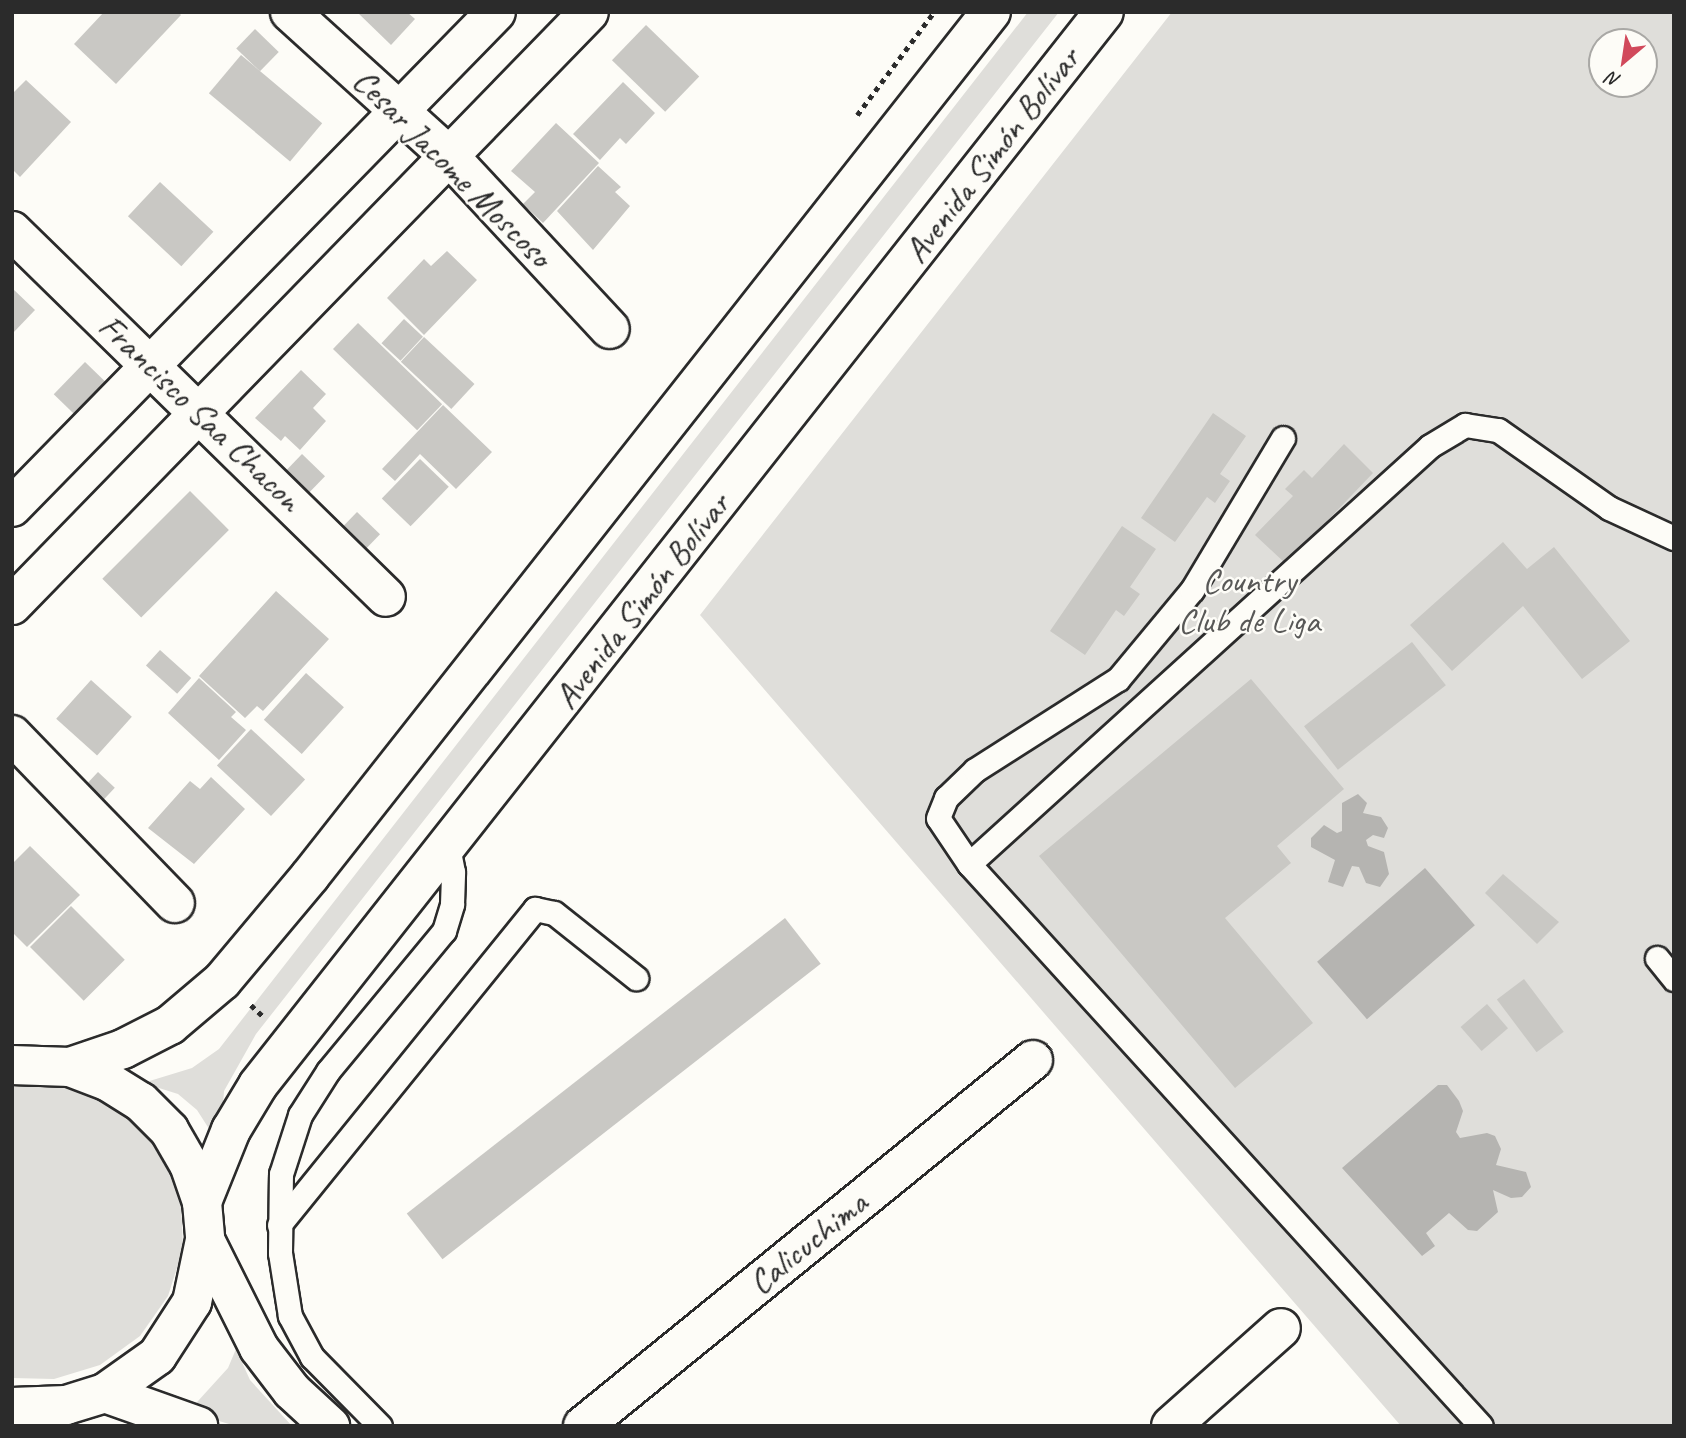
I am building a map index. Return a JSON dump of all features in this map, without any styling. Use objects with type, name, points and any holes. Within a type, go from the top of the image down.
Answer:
[{"type":"main road","name":"Cesar Jacome Moscoso","points":[[290,12],[449,156],[610,329]]},
{"type":"main road","points":[[12,507],[496,12]]},
{"type":"main road","points":[[12,605],[589,12]]},
{"type":"main road","points":[[12,1065],[70,1067],[123,1049],[170,1025],[222,981],[310,876],[991,12]]},
{"type":"main road","name":"Avenida Simón Bolívar","points":[[12,1407],[66,1405],[105,1393],[157,1356],[192,1302],[203,1221],[231,1130],[258,1085],[1104,12]]},
{"type":"main road","name":"Francisco Saa Chacon","points":[[12,231],[199,411],[386,597]]},
{"type":"main road","points":[[12,735],[176,903]]},
{"type":"main road","name":"Calicuchima","points":[[583,1426],[1033,1060]]},
{"type":"main road","points":[[70,1067],[118,1088],[141,1102],[169,1130],[189,1164],[203,1221],[259,1348],[292,1391],[330,1426]]},
{"type":"main road","points":[[1171,1426],[1282,1328]]},
{"type":"main road","points":[[105,1393],[198,1426]]},
{"type":"lane","points":[[969,864],[1430,446],[1465,425],[1498,430],[1609,508],[1674,538]]},
{"type":"lane","points":[[1283,438],[1192,590],[1118,679],[975,770],[946,798],[938,818],[969,864],[1481,1426]]},
{"type":"lane","points":[[380,1426],[312,1357],[290,1316],[279,1225],[281,1174],[300,1115],[328,1071],[444,931],[452,904],[453,872],[448,846]]},
{"type":"lane","points":[[279,1225],[535,909],[554,913],[636,978]]},
{"type":"lane","points":[[1657,958],[1674,979]]},
{"type":"path","points":[[853,120],[934,12]]},
{"type":"green space","points":[[1028,12],[1059,12],[256,1034],[224,1091],[220,1146],[197,1110],[178,1094],[143,1083],[192,1068],[219,1049]]},
{"type":"green space","name":"Country Club de Liga","points":[[1172,12],[1674,12],[1674,1426],[1401,1426],[700,615]]},
{"type":"green space","points":[[47,1078],[92,1090],[133,1116],[164,1155],[181,1200],[183,1249],[168,1296],[140,1336],[100,1365],[54,1379],[12,1378],[12,1079]]},
{"type":"green space","points":[[236,1349],[250,1380],[292,1426],[236,1426],[188,1412],[228,1368]]},
{"type":"shaded area","points":[[1358,794],[1367,803],[1363,813],[1381,817],[1388,828],[1384,838],[1373,835],[1366,840],[1368,846],[1384,852],[1389,874],[1380,887],[1366,883],[1359,867],[1352,866],[1343,887],[1328,882],[1335,860],[1311,847],[1311,838],[1324,825],[1337,833],[1342,831],[1342,803]]},
{"type":"shaded area","points":[[1425,868],[1475,925],[1367,1019],[1317,962]]},
{"type":"shaded area","points":[[1438,1085],[1447,1085],[1459,1101],[1463,1111],[1456,1132],[1460,1138],[1487,1133],[1495,1136],[1501,1149],[1496,1165],[1526,1172],[1531,1187],[1522,1197],[1511,1198],[1493,1190],[1498,1212],[1477,1231],[1468,1230],[1449,1213],[1426,1233],[1435,1246],[1422,1256],[1342,1168]]},
{"type":"building","points":[[104,12],[178,12],[181,15],[116,84],[74,44]]},
{"type":"building","points":[[357,12],[407,12],[415,19],[391,45]]},
{"type":"building","points":[[646,25],[699,76],[665,112],[612,60]]},
{"type":"building","points":[[255,29],[279,52],[260,71],[236,48]]},
{"type":"building","points":[[241,55],[322,123],[290,161],[209,93]]},
{"type":"building","points":[[26,80],[71,122],[20,177],[12,169],[12,94]]},
{"type":"building","points":[[623,82],[655,113],[626,144],[620,138],[600,160],[573,134]]},
{"type":"building","points":[[556,123],[599,163],[543,223],[523,204],[535,192],[511,171]]},
{"type":"building","points":[[598,166],[621,187],[615,192],[630,206],[593,250],[557,211]]},
{"type":"building","points":[[160,182],[213,232],[181,266],[128,216]]},
{"type":"building","points":[[447,251],[477,280],[424,335],[387,298],[424,259],[431,266]]},
{"type":"building","points":[[12,288],[35,310],[12,334]]},
{"type":"building","points":[[404,319],[423,337],[401,361],[381,343]]},
{"type":"building","points":[[358,323],[442,404],[417,430],[333,349]]},
{"type":"building","points":[[424,337],[474,384],[451,409],[401,362]]},
{"type":"building","points":[[85,362],[109,385],[77,417],[54,394]]},
{"type":"building","points":[[301,370],[326,394],[313,408],[326,421],[300,450],[285,436],[281,441],[255,418]]},
{"type":"building","points":[[443,405],[492,452],[456,489],[420,454],[395,481],[382,469]]},
{"type":"building","points":[[1213,413],[1246,436],[1220,474],[1230,481],[1215,503],[1207,497],[1175,542],[1141,518]]},
{"type":"building","points":[[1344,444],[1373,473],[1286,564],[1255,535],[1293,496],[1285,489],[1304,470],[1312,478]]},
{"type":"building","points":[[302,454],[325,476],[306,496],[283,474]]},
{"type":"building","points":[[420,459],[449,487],[411,526],[382,499]]},
{"type":"building","points":[[190,491],[229,530],[141,618],[102,579]]},
{"type":"building","points":[[357,512],[380,534],[364,551],[341,529]]},
{"type":"building","points":[[1122,526],[1156,549],[1130,587],[1140,594],[1124,616],[1116,610],[1085,655],[1050,631]]},
{"type":"building","points":[[1503,542],[1527,569],[1554,547],[1630,641],[1582,679],[1523,606],[1452,671],[1410,625]]},
{"type":"building","points":[[276,591],[329,639],[263,711],[257,706],[245,718],[199,676]]},
{"type":"building","points":[[1412,642],[1446,685],[1338,770],[1304,726]]},
{"type":"building","points":[[160,650],[191,678],[177,694],[146,666]]},
{"type":"building","points":[[306,673],[344,707],[302,754],[264,720]]},
{"type":"building","points":[[199,678],[236,712],[231,717],[246,730],[219,760],[168,713]]},
{"type":"building","points":[[1251,679],[1344,789],[1277,846],[1291,863],[1225,918],[1313,1023],[1235,1088],[1039,856]]},
{"type":"building","points":[[91,680],[132,717],[97,755],[56,719]]},
{"type":"building","points":[[251,729],[305,779],[271,816],[217,766]]},
{"type":"building","points":[[98,772],[115,788],[100,804],[83,788]]},
{"type":"building","points":[[211,777],[245,809],[194,864],[148,828],[190,781],[200,789]]},
{"type":"building","points":[[30,846],[80,895],[27,947],[12,932],[12,864]]},
{"type":"building","points":[[1503,874],[1559,922],[1537,944],[1485,893]]},
{"type":"building","points":[[71,906],[125,960],[84,1001],[30,947]]},
{"type":"building","points":[[785,918],[821,964],[442,1259],[407,1214]]},
{"type":"building","points":[[1524,979],[1564,1032],[1537,1052],[1497,999]]},
{"type":"building","points":[[1487,1004],[1508,1028],[1482,1051],[1461,1027]]}]
